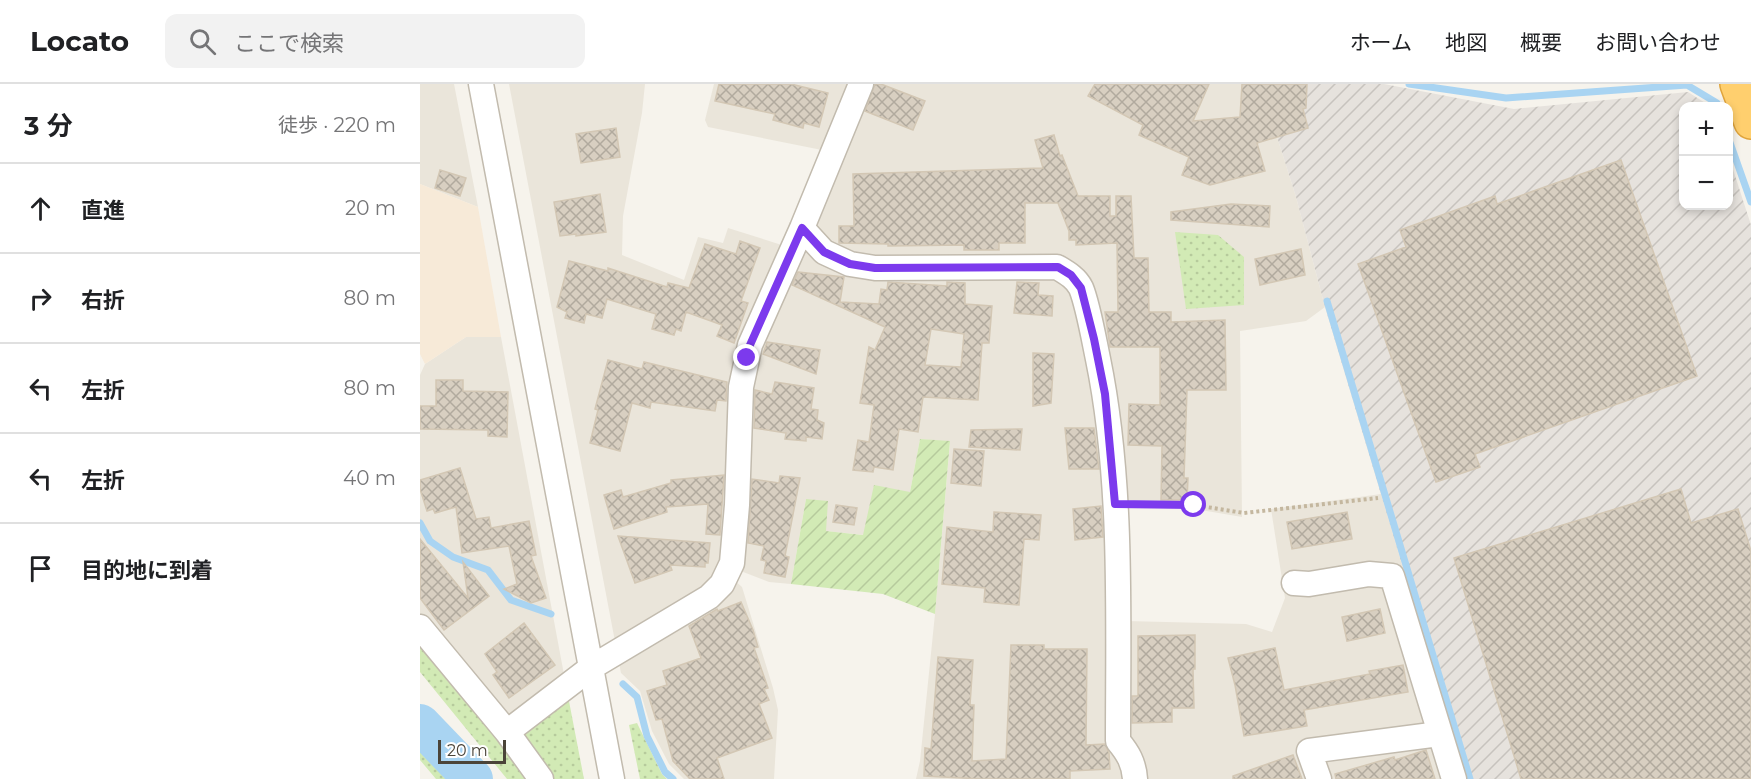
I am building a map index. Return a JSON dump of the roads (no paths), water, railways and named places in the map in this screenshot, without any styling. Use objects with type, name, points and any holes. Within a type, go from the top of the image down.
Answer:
[{"type":"highway","points":[[1743,88],[1751,122]]},
{"type":"street","points":[[481,84],[612,779]]},
{"type":"street","points":[[507,732],[592,667],[709,597],[722,584],[732,563],[741,387],[750,345],[802,228],[861,84]]},
{"type":"street","points":[[802,228],[824,252],[850,264],[875,268],[1058,267],[1071,275],[1081,288],[1105,394],[1115,504],[1118,741],[1128,753],[1134,768],[1135,779]]},
{"type":"street","points":[[1294,583],[1309,584],[1369,574],[1392,576],[1454,779]]},
{"type":"street","points":[[420,627],[507,732],[542,779]]},
{"type":"street","points":[[1319,779],[1309,752],[1439,734]]},
{"type":"waterway","points":[[1409,84],[1506,98],[1687,85],[1715,102]]},
{"type":"waterway","points":[[1733,151],[1751,202]]},
{"type":"waterway","points":[[1327,301],[1470,779]]},
{"type":"waterway","points":[[420,523],[430,541],[453,557],[488,570],[511,600],[551,614]]},
{"type":"waterway","points":[[623,684],[637,697],[647,736],[665,772],[673,779]]},
{"type":"waterway","points":[[420,724],[473,779]]}]
